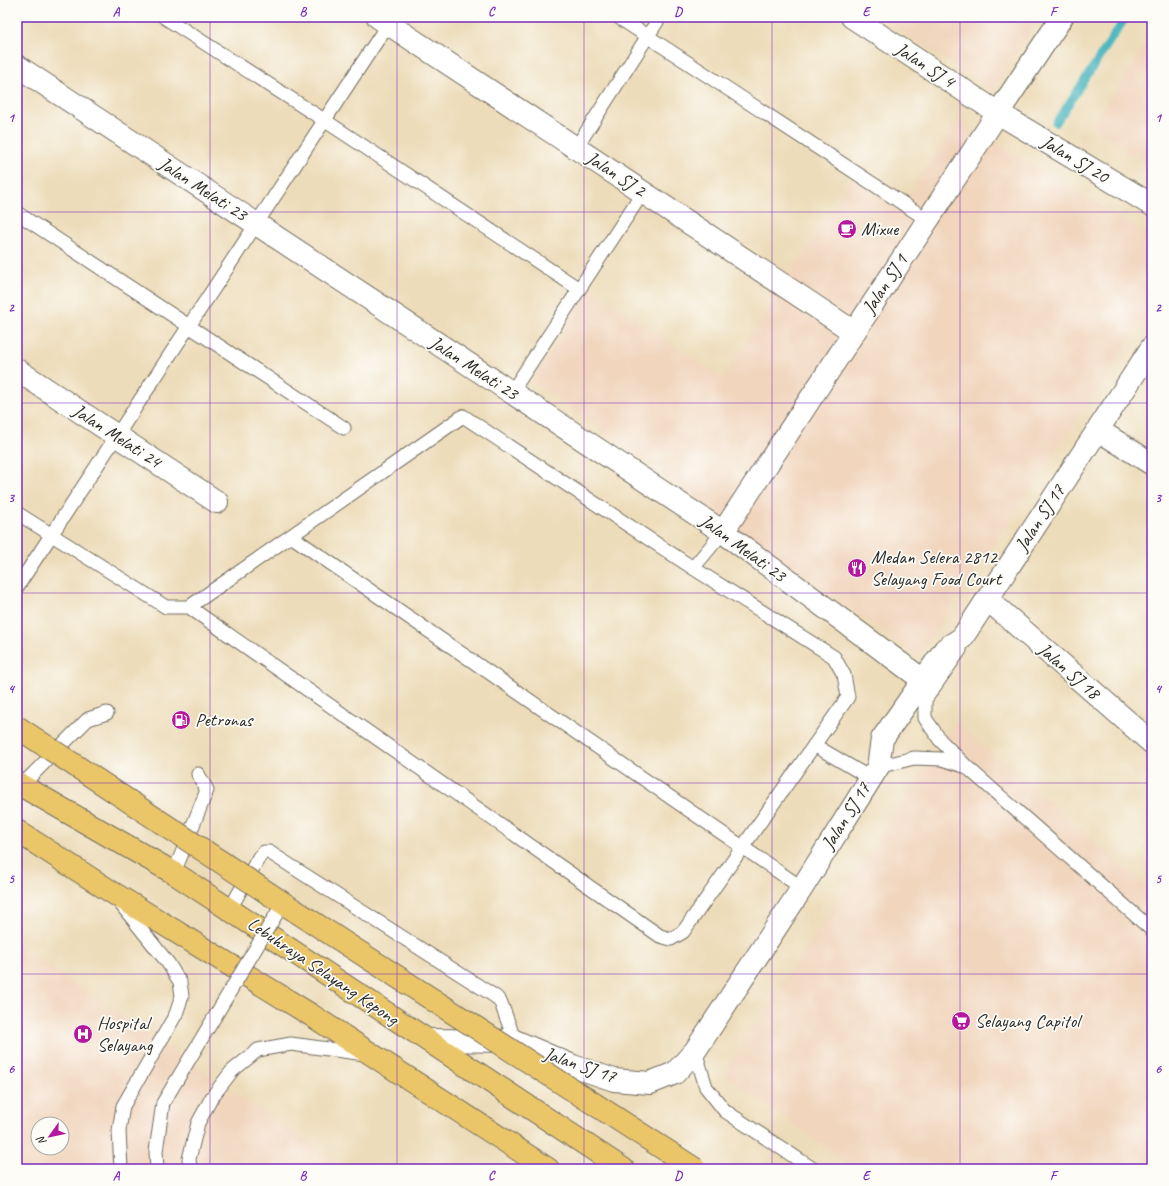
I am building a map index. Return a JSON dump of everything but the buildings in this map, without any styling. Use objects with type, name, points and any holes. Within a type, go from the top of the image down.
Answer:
[{"type":"main road","points":[[17,727],[283,903],[696,1169]]},
{"type":"main road","name":"Lebuhraya Selayang Kepong","points":[[19,785],[174,873],[623,1169]]},
{"type":"main road","points":[[17,831],[110,891],[375,1056],[548,1169]]},
{"type":"street","name":"Jalan SJ 4","points":[[852,17],[998,113]]},
{"type":"street","name":"Jalan SJ 1","points":[[723,532],[1062,17]]},
{"type":"street","name":"Jalan SJ 2","points":[[383,20],[854,332]]},
{"type":"street","name":"Jalan Melati 23","points":[[17,66],[723,532],[923,680]]},
{"type":"street","name":"Jalan SJ 20","points":[[998,113],[1152,205]]},
{"type":"street","name":"Jalan SJ 17","points":[[428,1040],[515,1042],[573,1066],[614,1080],[650,1083],[675,1073],[695,1051],[802,888],[874,772],[882,739],[945,649],[962,638],[1152,347]]},
{"type":"street","name":"Jalan Melati 24","points":[[17,370],[217,502]]},
{"type":"street","points":[[1098,430],[1152,464]]},
{"type":"street","name":"Jalan SJ 18","points":[[987,599],[1152,743]]},
{"type":"lane","points":[[164,17],[324,120],[579,289]]},
{"type":"lane","points":[[618,17],[928,220]]},
{"type":"lane","points":[[576,148],[660,17]]},
{"type":"lane","points":[[17,587],[324,120],[383,20]]},
{"type":"lane","points":[[511,392],[643,192]]},
{"type":"lane","points":[[17,213],[344,428]]},
{"type":"lane","points":[[17,513],[166,607],[189,606],[464,416],[693,568],[834,657],[844,675],[848,697],[683,932],[671,938],[660,936],[189,606]]},
{"type":"lane","points":[[693,568],[723,532]]},
{"type":"lane","points":[[291,536],[802,888]]},
{"type":"lane","points":[[962,638],[960,650],[925,700],[925,718],[940,740],[968,768],[1152,930]]},
{"type":"lane","points":[[19,785],[88,719],[107,713]]},
{"type":"lane","points":[[814,744],[874,772],[914,758],[942,759],[968,768]]},
{"type":"lane","points":[[174,873],[207,790],[198,774]]},
{"type":"lane","points":[[230,909],[259,857],[264,852],[270,852],[496,997],[501,1003],[515,1042]]},
{"type":"lane","points":[[110,891],[168,963],[180,982],[182,996],[176,1014],[123,1106],[119,1131],[121,1169]]},
{"type":"lane","points":[[157,1169],[156,1151],[163,1103],[283,903]]},
{"type":"lane","points":[[190,1169],[189,1159],[198,1123],[212,1097],[232,1071],[258,1050],[291,1044],[375,1056]]},
{"type":"lane","points":[[695,1051],[706,1088],[725,1111],[813,1169]]},
{"type":"shaded area","points":[[881,17],[1040,17],[992,90]]},
{"type":"shaded area","points":[[1152,35],[1152,167],[1091,127]]},
{"type":"shaded area","points":[[958,120],[1152,237],[1152,307],[918,657],[532,381],[590,289],[723,378],[860,165],[908,196]]},
{"type":"shaded area","name":"Selayang Capitol","points":[[956,722],[1152,891],[1152,1169],[854,1169],[723,1073]]},
{"type":"shaded area","name":"Hospital Selayang","points":[[17,945],[348,1169],[17,1169]]},
{"type":"waterway","points":[[1056,123],[1126,17]]},
{"type":"place","name":"Mixue","points":[[847,229]]},
{"type":"place","name":"Medan Selera 2812 Selayang Food Court","points":[[857,568]]},
{"type":"place","name":"Petronas","points":[[181,720]]},
{"type":"place","name":"Selayang Capitol","points":[[961,1021]]},
{"type":"place","name":"Hospital Selayang","points":[[83,1034]]}]
